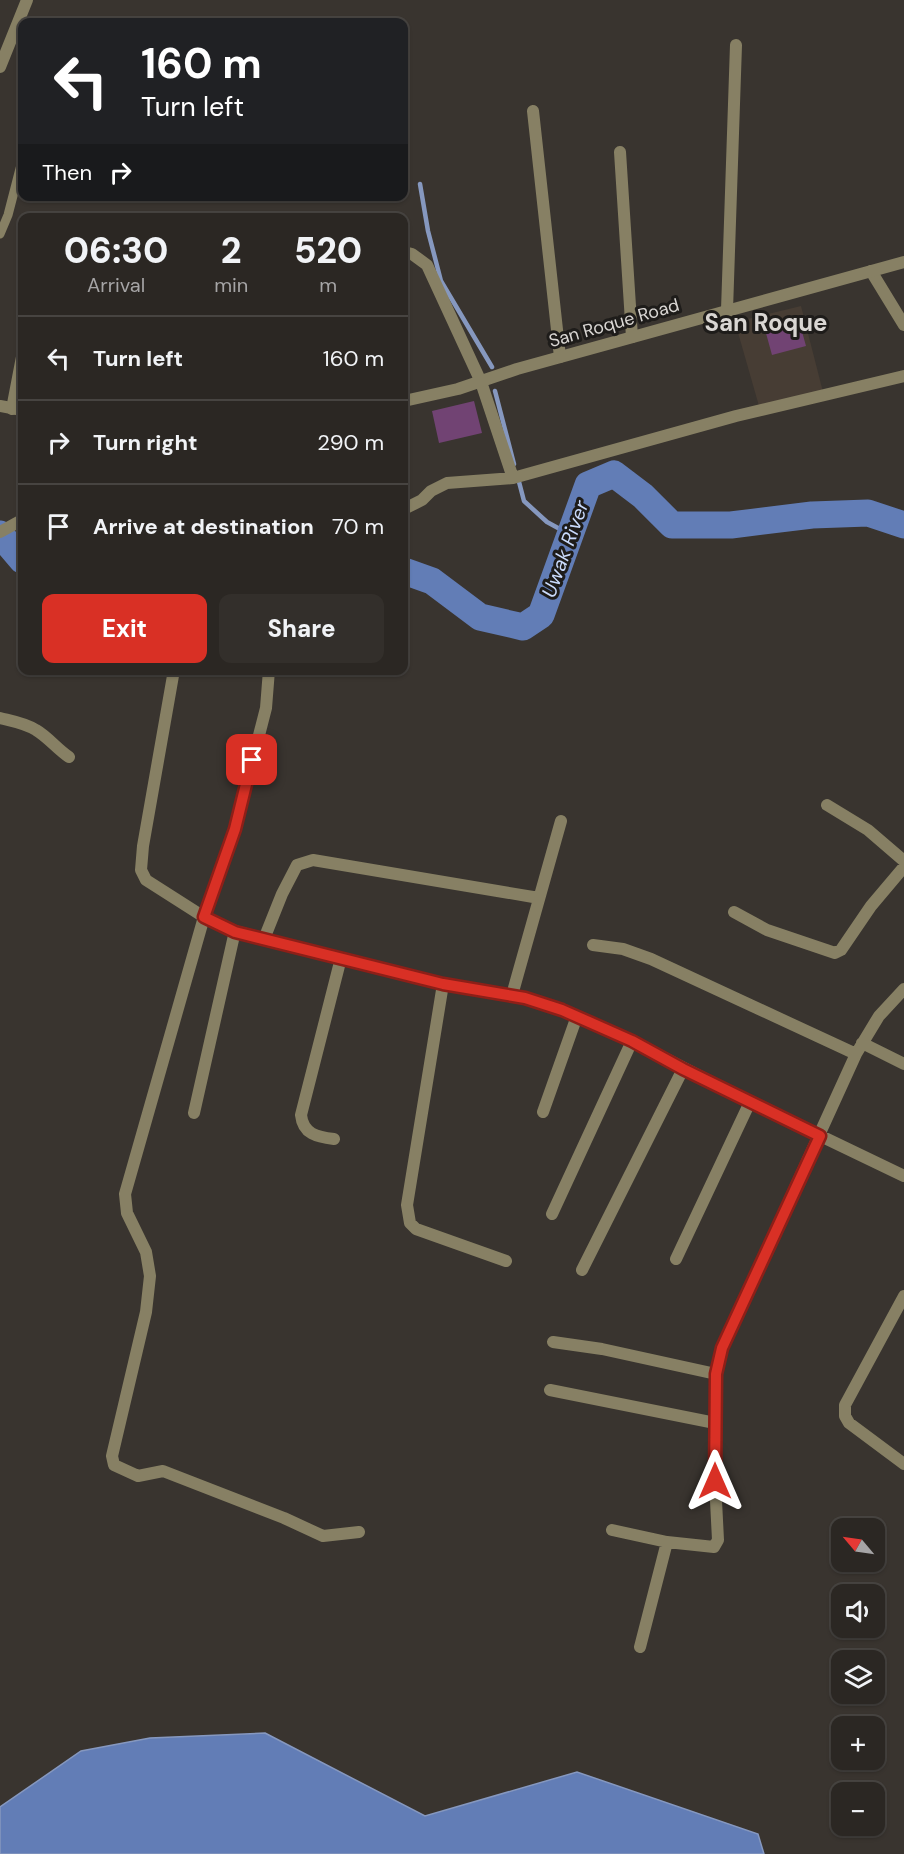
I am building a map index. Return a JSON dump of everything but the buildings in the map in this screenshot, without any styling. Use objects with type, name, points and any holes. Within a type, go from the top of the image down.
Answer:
[{"type":"street","points":[[20,18],[27,0]]},
{"type":"street","points":[[0,67],[18,22]]},
{"type":"street","points":[[727,310],[736,45]]},
{"type":"street","points":[[533,111],[560,357]]},
{"type":"street","points":[[620,152],[632,337]]},
{"type":"street","points":[[408,253],[428,265],[481,382],[513,478]]},
{"type":"street","name":"San Roque Road","points":[[408,400],[481,382],[560,357],[904,262]]},
{"type":"street","points":[[871,271],[904,325]]},
{"type":"street","points":[[11,408],[18,376]]},
{"type":"street","points":[[408,507],[447,483],[513,478],[736,416],[904,376]]},
{"type":"street","points":[[0,532],[18,522]]},
{"type":"street","points":[[173,675],[143,846],[141,870],[146,880],[204,917],[235,932],[443,984],[512,995],[577,1016],[904,1176]]},
{"type":"street","points":[[269,675],[266,708],[235,829],[204,917],[125,1194],[127,1213],[146,1252],[150,1276],[146,1312],[112,1456],[114,1465],[138,1476],[163,1471],[284,1518],[323,1536],[359,1532]]},
{"type":"street","points":[[0,717],[37,730],[69,757]]},
{"type":"street","points":[[828,805],[868,830],[904,861]]},
{"type":"street","points":[[512,995],[561,821]]},
{"type":"street","points":[[264,939],[282,894],[297,865],[313,860],[539,898]]},
{"type":"street","points":[[734,912],[767,930],[835,953],[841,950],[871,906],[904,867]]},
{"type":"street","points":[[194,1113],[235,932]]},
{"type":"street","points":[[593,945],[623,950],[651,959],[859,1049],[904,1064]]},
{"type":"street","points":[[334,1139],[313,1135],[306,1130],[301,1115],[341,958]]},
{"type":"street","points":[[443,984],[407,1206],[410,1223],[416,1229],[506,1261]]},
{"type":"street","points":[[612,1530],[667,1542],[714,1547],[716,1544],[718,1540],[715,1481],[716,1374],[722,1348],[859,1049],[879,1016],[904,989]]},
{"type":"street","points":[[543,1112],[577,1016]]},
{"type":"street","points":[[552,1215],[632,1041]]},
{"type":"street","points":[[582,1270],[683,1069]]},
{"type":"street","points":[[676,1259],[750,1102]]},
{"type":"street","points":[[904,1296],[844,1410],[849,1423],[904,1464]]},
{"type":"street","points":[[553,1342],[602,1349],[716,1374]]},
{"type":"street","points":[[550,1390],[715,1423]]},
{"type":"street","points":[[640,1647],[667,1542]]},
{"type":"lane","points":[[0,234],[8,215],[18,176]]},
{"type":"shaded area","points":[[801,306],[823,392],[759,406],[735,322]]},
{"type":"water","points":[[265,1733],[425,1816],[577,1772],[758,1834],[764,1854],[0,1854],[0,1807],[81,1751],[150,1738]]},
{"type":"waterway","points":[[420,184],[428,231],[441,281],[492,367]]},
{"type":"waterway","points":[[495,391],[514,464]]},
{"type":"waterway","name":"Uwak River","points":[[408,572],[432,581],[480,617],[523,627],[541,615],[588,485],[614,474],[643,496],[672,525],[731,525],[812,515],[868,513],[904,525]]},
{"type":"waterway","points":[[518,478],[524,501],[547,522],[558,528]]},
{"type":"waterway","name":"Uwak River","points":[[0,534],[18,555]]},
{"type":"district","name":"San Roque","points":[[766,322]]},
{"type":"route","points":[[252,760],[235,829],[204,917],[235,932],[443,984],[525,998],[562,1010],[632,1041],[683,1069],[820,1136],[722,1348],[716,1374],[715,1481]]}]
